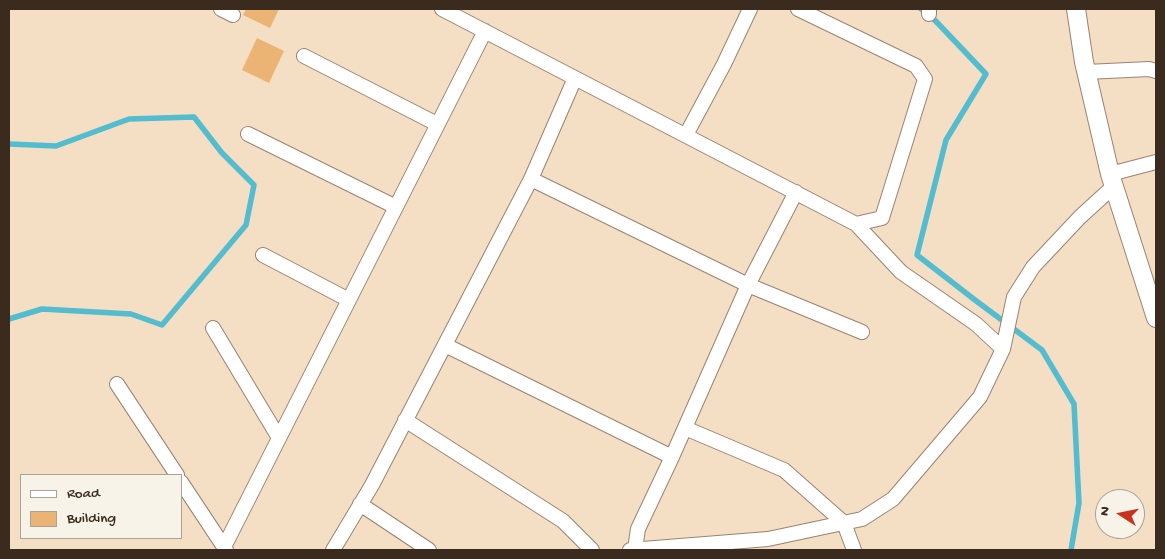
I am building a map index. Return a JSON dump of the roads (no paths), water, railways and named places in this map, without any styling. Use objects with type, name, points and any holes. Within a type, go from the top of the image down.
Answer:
[{"type":"street","points":[[686,135],[724,64],[750,9]]},
{"type":"street","points":[[798,9],[916,66],[925,79],[882,218],[856,224]]},
{"type":"street","points":[[1076,9],[1086,72],[1112,180],[1156,318]]},
{"type":"street","points":[[450,11],[484,31],[856,224],[901,272],[1005,343]]},
{"type":"street","points":[[225,549],[484,31]]},
{"type":"street","points":[[304,56],[437,124]]},
{"type":"street","points":[[1086,72],[1149,69],[1156,71]]},
{"type":"street","points":[[332,550],[360,504],[406,420],[531,179],[575,78]]},
{"type":"street","points":[[248,134],[396,207]]},
{"type":"street","points":[[796,192],[748,284],[672,457],[638,529],[632,550],[770,545],[862,519],[893,499],[980,397],[1005,343],[1014,296],[1033,267],[1112,180],[1156,162]]},
{"type":"street","points":[[531,179],[748,284],[862,332]]},
{"type":"street","points":[[263,255],[349,300]]},
{"type":"street","points":[[213,328],[279,438]]},
{"type":"street","points":[[445,345],[672,457]]},
{"type":"street","points":[[117,384],[176,474]]},
{"type":"street","points":[[406,420],[563,521],[592,550]]},
{"type":"street","points":[[685,428],[784,470],[844,523],[854,550]]},
{"type":"street","points":[[182,484],[225,549]]},
{"type":"street","points":[[360,504],[429,550]]},
{"type":"waterway","points":[[921,9],[929,14],[986,74],[946,140],[917,255],[1042,350],[1074,404],[1079,503],[1071,550]]},
{"type":"waterway","points":[[9,144],[56,146],[129,119],[194,117],[222,153],[254,185],[246,225],[162,325],[131,314],[42,309],[9,319]]}]
